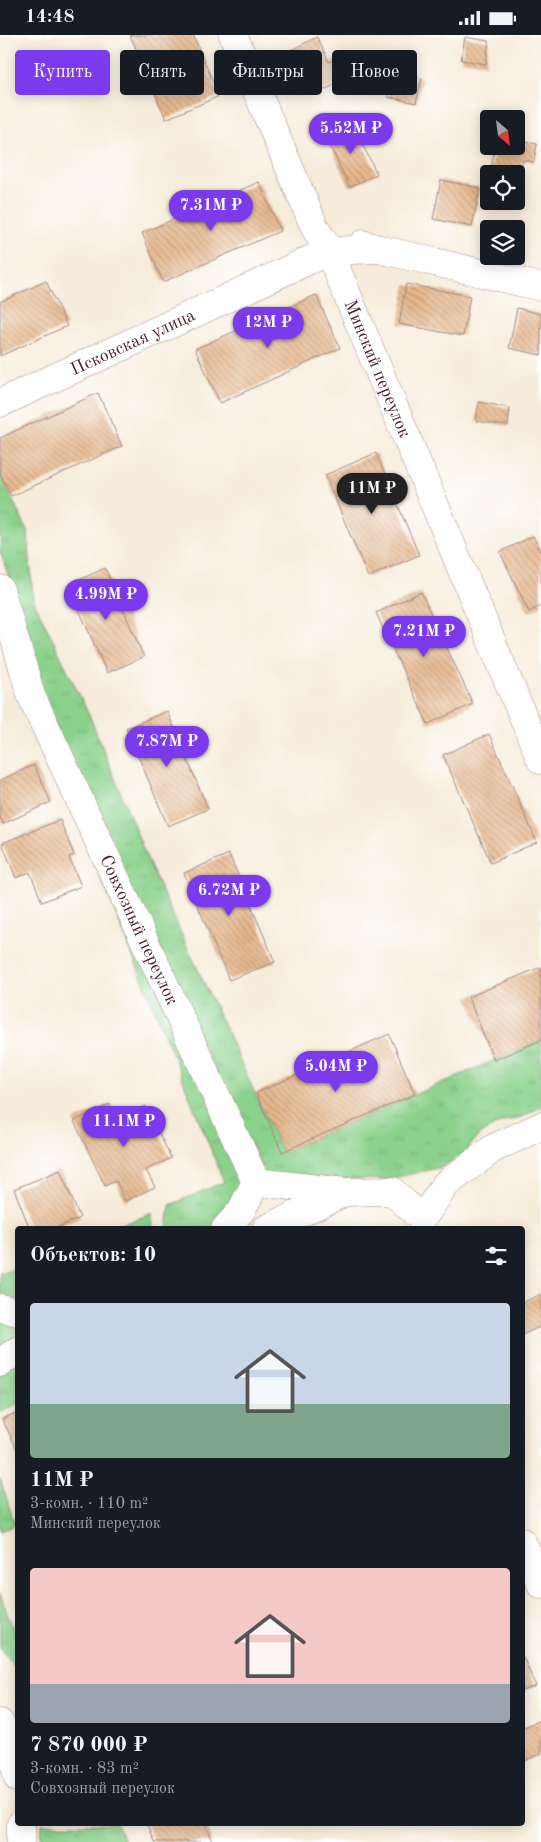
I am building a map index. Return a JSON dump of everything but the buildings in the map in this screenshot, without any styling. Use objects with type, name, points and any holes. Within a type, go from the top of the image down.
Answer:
[{"type":"street","name":"Минский переулок","points":[[233,35],[315,228],[329,251],[541,760]]},
{"type":"street","name":"Псковская улица","points":[[315,228],[379,249],[541,287]]},
{"type":"street","name":"Псковская улица","points":[[0,403],[329,251],[379,249]]},
{"type":"street","name":"Совхозный переулок","points":[[0,589],[31,695],[256,1182]]},
{"type":"street","points":[[228,1226],[241,1211],[256,1182],[345,1192],[392,1191],[422,1224],[446,1184],[494,1148],[541,1126]]},
{"type":"street","points":[[272,1226],[345,1192]]},
{"type":"street","points":[[0,1308],[15,1310]]},
{"type":"street","points":[[0,1363],[15,1352]]},
{"type":"street","points":[[525,1549],[541,1584]]},
{"type":"street","points":[[0,1723],[8,1737],[15,1766]]},
{"type":"street","points":[[20,1842],[21,1826]]},
{"type":"green space","points":[[0,473],[28,532],[33,599],[90,717],[151,868],[282,1152],[541,1040],[541,1107],[522,1117],[500,1123],[480,1134],[464,1153],[442,1167],[384,1180],[266,1176],[47,720],[13,589],[0,551]]},
{"type":"green space","points":[[37,718],[244,1178],[241,1193],[216,1226],[167,1226],[170,1205],[224,1182]]},
{"type":"green space","points":[[152,1213],[153,1226],[119,1226]]},
{"type":"green space","points":[[15,1268],[15,1352],[0,1363],[0,1271],[4,1273]]},
{"type":"green space","points":[[15,1359],[15,1405],[0,1413],[0,1369]]},
{"type":"green space","points":[[0,1478],[15,1525],[0,1531]]},
{"type":"green space","points":[[0,1594],[15,1635],[15,1667],[0,1648]]},
{"type":"green space","points":[[42,1826],[118,1826],[124,1842],[41,1842]]}]
